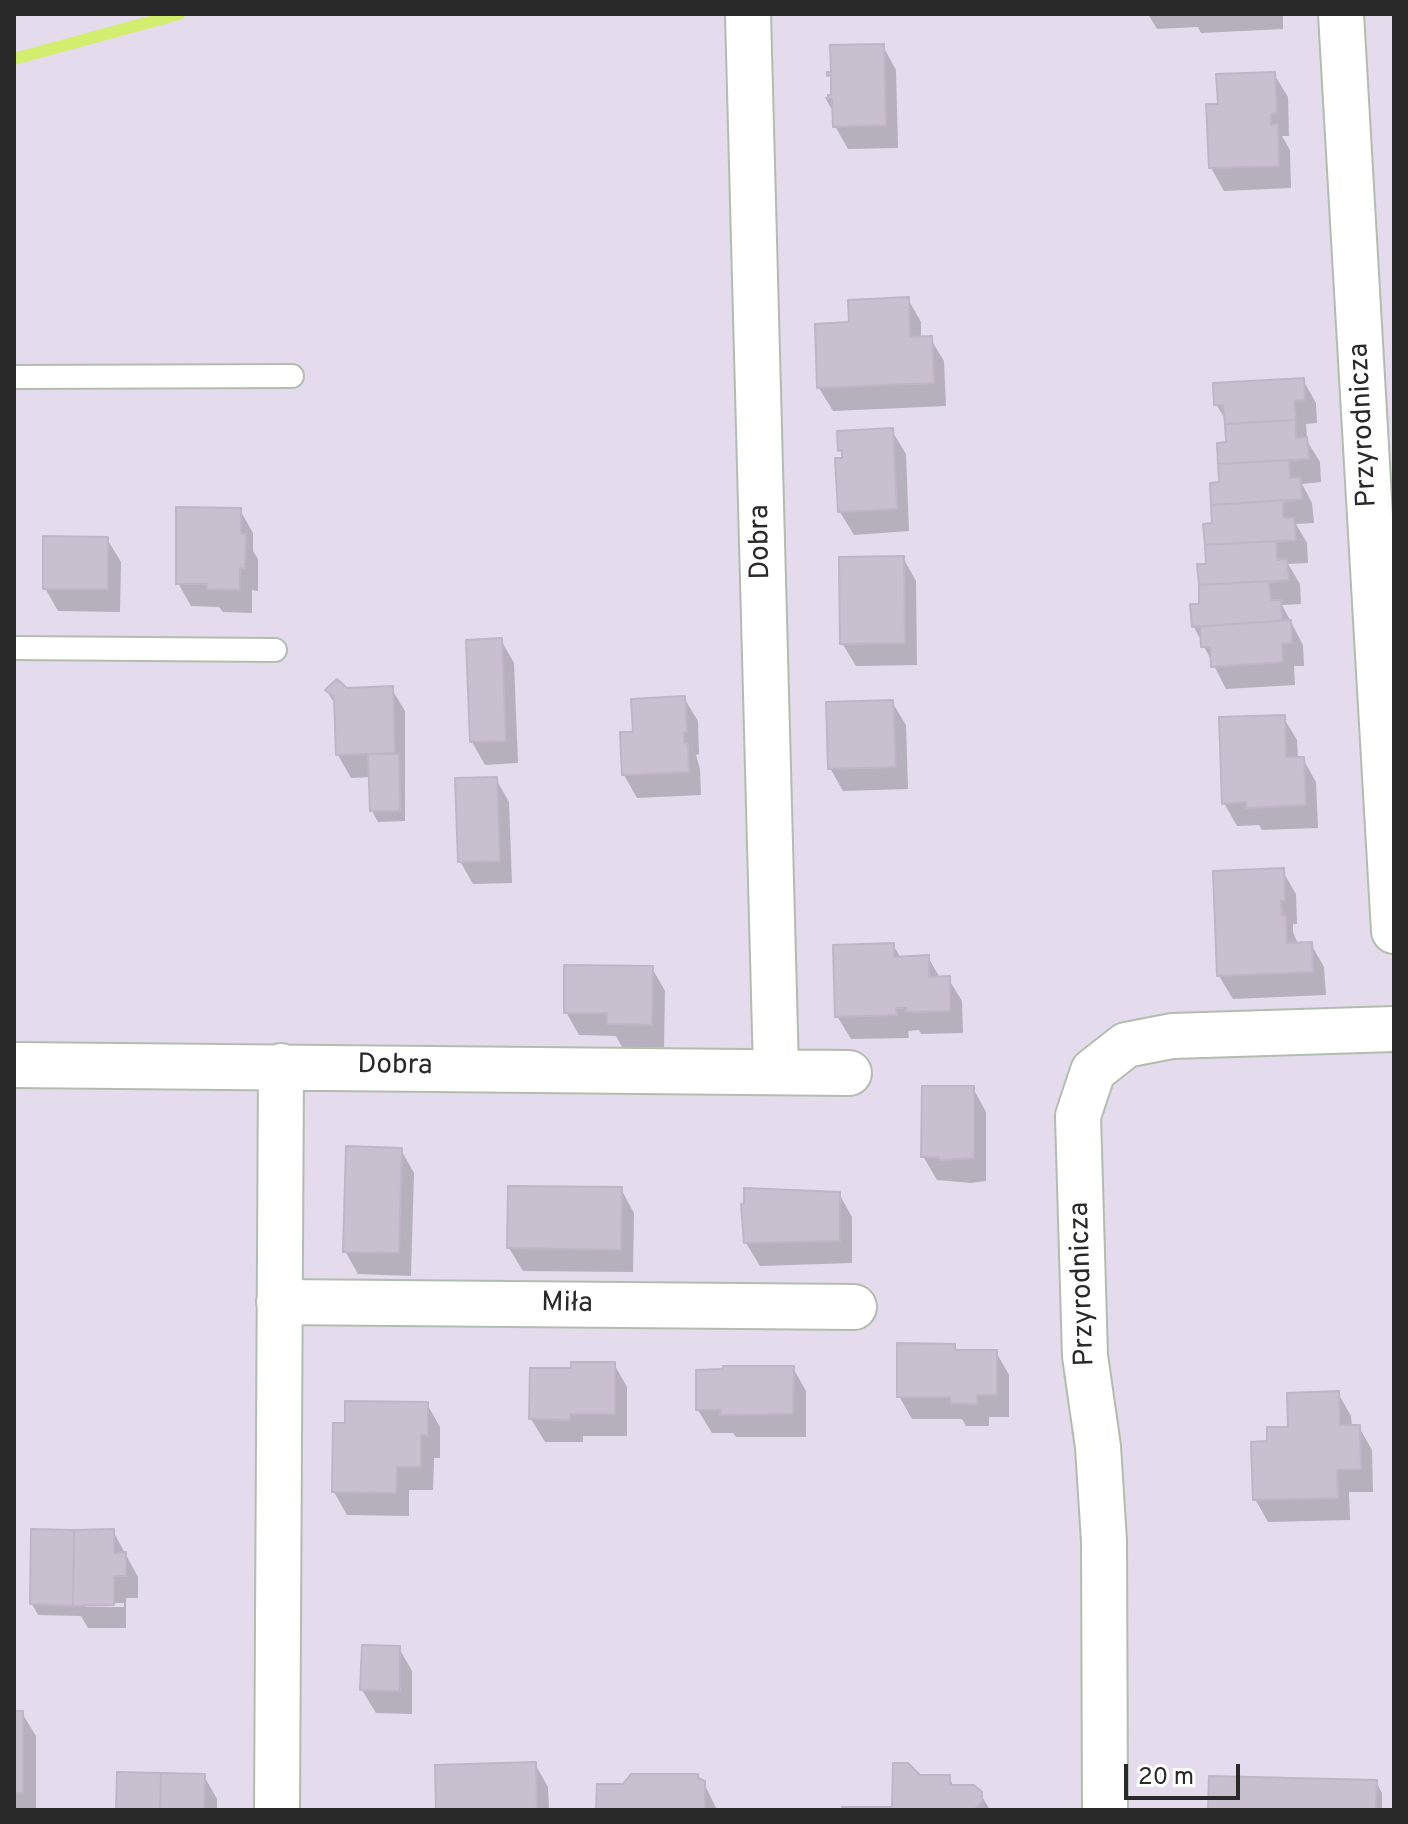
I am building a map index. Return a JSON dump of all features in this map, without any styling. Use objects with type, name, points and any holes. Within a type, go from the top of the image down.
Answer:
[{"type":"street","name":"Dobra","points":[[748,14],[776,1070]]},
{"type":"street","name":"Przyrodnicza","points":[[1341,14],[1394,931]]},
{"type":"street","name":"Przyrodnicza","points":[[1105,1810],[1104,1541],[1098,1447],[1085,1356],[1078,1116],[1093,1071],[1126,1045],[1172,1036],[1394,1029]]},
{"type":"street","name":"Dobra","points":[[14,1065],[849,1073]]},
{"type":"street","points":[[277,1810],[281,1066]]},
{"type":"street","name":"Miła","points":[[279,1302],[854,1307]]},
{"type":"lane","points":[[14,377],[292,376]]},
{"type":"lane","points":[[14,648],[275,650]]},
{"type":"building","points":[[884,44],[886,125],[833,127],[832,99],[828,98],[831,95],[831,75],[827,76],[827,72],[831,72],[830,45]]},
{"type":"building","points":[[1275,72],[1277,113],[1271,114],[1271,125],[1278,124],[1279,166],[1209,168],[1206,104],[1218,104],[1216,74]]},
{"type":"building","points":[[909,297],[910,337],[932,336],[934,383],[817,388],[815,324],[849,322],[848,300]]},
{"type":"building","points":[[1304,378],[1305,400],[1294,401],[1296,420],[1225,424],[1223,405],[1214,405],[1213,383]]},
{"type":"building","points":[[1296,420],[1296,438],[1307,437],[1309,459],[1218,464],[1217,443],[1226,442],[1225,424]]},
{"type":"building","points":[[893,428],[897,509],[838,512],[835,458],[842,458],[842,450],[838,451],[837,431]]},
{"type":"building","points":[[1309,459],[1289,461],[1290,478],[1300,477],[1302,499],[1211,505],[1210,483],[1219,482],[1218,464]]},
{"type":"building","points":[[1302,499],[1283,502],[1283,518],[1294,518],[1296,540],[1205,545],[1203,524],[1212,523],[1211,505]]},
{"type":"building","points":[[176,507],[241,508],[241,534],[246,534],[245,568],[240,568],[240,590],[207,589],[207,584],[176,584]]},
{"type":"building","points":[[43,536],[108,537],[108,589],[43,589]]},
{"type":"building","points":[[1296,540],[1276,542],[1277,560],[1287,559],[1289,580],[1199,585],[1197,564],[1206,564],[1205,545]]},
{"type":"building","points":[[904,556],[905,643],[840,644],[839,557]]},
{"type":"building","points":[[1289,580],[1269,583],[1271,600],[1281,600],[1282,620],[1291,620],[1192,627],[1190,604],[1199,604],[1199,585]]},
{"type":"building","points":[[1291,620],[1292,643],[1282,644],[1283,662],[1211,667],[1210,647],[1201,647],[1200,626]]},
{"type":"building","points":[[502,638],[506,741],[470,742],[466,640]]},
{"type":"building","points":[[337,679],[347,688],[393,686],[395,753],[336,755],[334,697],[325,690]]},
{"type":"building","points":[[685,696],[687,732],[684,732],[684,743],[688,744],[689,772],[622,775],[620,732],[633,732],[631,699]]},
{"type":"building","points":[[893,700],[896,767],[828,769],[826,702]]},
{"type":"building","points":[[1285,715],[1286,757],[1304,757],[1306,805],[1246,808],[1246,802],[1222,804],[1219,717]]},
{"type":"building","points":[[368,754],[399,754],[400,811],[370,811]]},
{"type":"building","points":[[497,777],[500,861],[458,862],[455,778]]},
{"type":"building","points":[[1284,868],[1285,901],[1281,901],[1282,915],[1286,916],[1287,943],[1312,942],[1313,972],[1217,976],[1213,871]]},
{"type":"building","points":[[894,943],[894,957],[929,955],[929,977],[950,976],[950,1011],[906,1012],[906,1008],[896,1008],[897,1015],[835,1017],[833,945]]},
{"type":"building","points":[[564,965],[653,966],[652,1025],[607,1024],[607,1013],[564,1013]]},
{"type":"building","points":[[922,1086],[974,1086],[974,1158],[939,1160],[939,1157],[921,1157]]},
{"type":"building","points":[[346,1146],[402,1148],[399,1253],[343,1252]]},
{"type":"building","points":[[508,1186],[622,1187],[621,1250],[507,1248]]},
{"type":"building","points":[[744,1188],[840,1192],[840,1241],[744,1243],[741,1204],[744,1204]]},
{"type":"building","points":[[897,1343],[955,1344],[955,1350],[997,1350],[997,1395],[977,1395],[977,1404],[951,1403],[950,1397],[897,1397]]},
{"type":"building","points":[[571,1362],[615,1362],[615,1414],[570,1414],[570,1420],[529,1419],[530,1368],[571,1368]]},
{"type":"building","points":[[723,1366],[794,1366],[793,1414],[720,1415],[721,1410],[696,1410],[696,1370],[723,1369]]},
{"type":"building","points":[[1339,1391],[1340,1425],[1360,1425],[1361,1469],[1337,1470],[1338,1498],[1253,1500],[1251,1442],[1267,1441],[1267,1427],[1288,1427],[1287,1393]]},
{"type":"building","points":[[345,1401],[428,1402],[428,1436],[421,1435],[421,1467],[397,1467],[396,1493],[332,1492],[333,1423],[345,1423]]},
{"type":"building","points":[[31,1529],[74,1530],[73,1606],[30,1604]]},
{"type":"building","points":[[114,1529],[114,1553],[126,1552],[126,1576],[114,1576],[114,1605],[73,1606],[74,1530]]},
{"type":"building","points":[[362,1645],[400,1646],[400,1691],[360,1690]]},
{"type":"building","points":[[14,1711],[23,1711],[23,1793],[14,1793]]},
{"type":"building","points":[[536,1762],[537,1810],[436,1810],[435,1765]]},
{"type":"building","points":[[893,1763],[908,1763],[920,1775],[950,1775],[950,1785],[974,1785],[982,1792],[982,1802],[974,1810],[842,1810],[842,1807],[892,1807]]},
{"type":"building","points":[[117,1772],[161,1773],[160,1810],[116,1810]]},
{"type":"building","points":[[161,1773],[205,1774],[204,1810],[160,1810]]},
{"type":"building","points":[[631,1774],[698,1774],[698,1778],[705,1781],[705,1810],[596,1810],[597,1784],[623,1784]]},
{"type":"building","points":[[1209,1776],[1377,1780],[1376,1810],[1208,1810]]},
{"type":"waterway","points":[[14,59],[179,14]]}]
